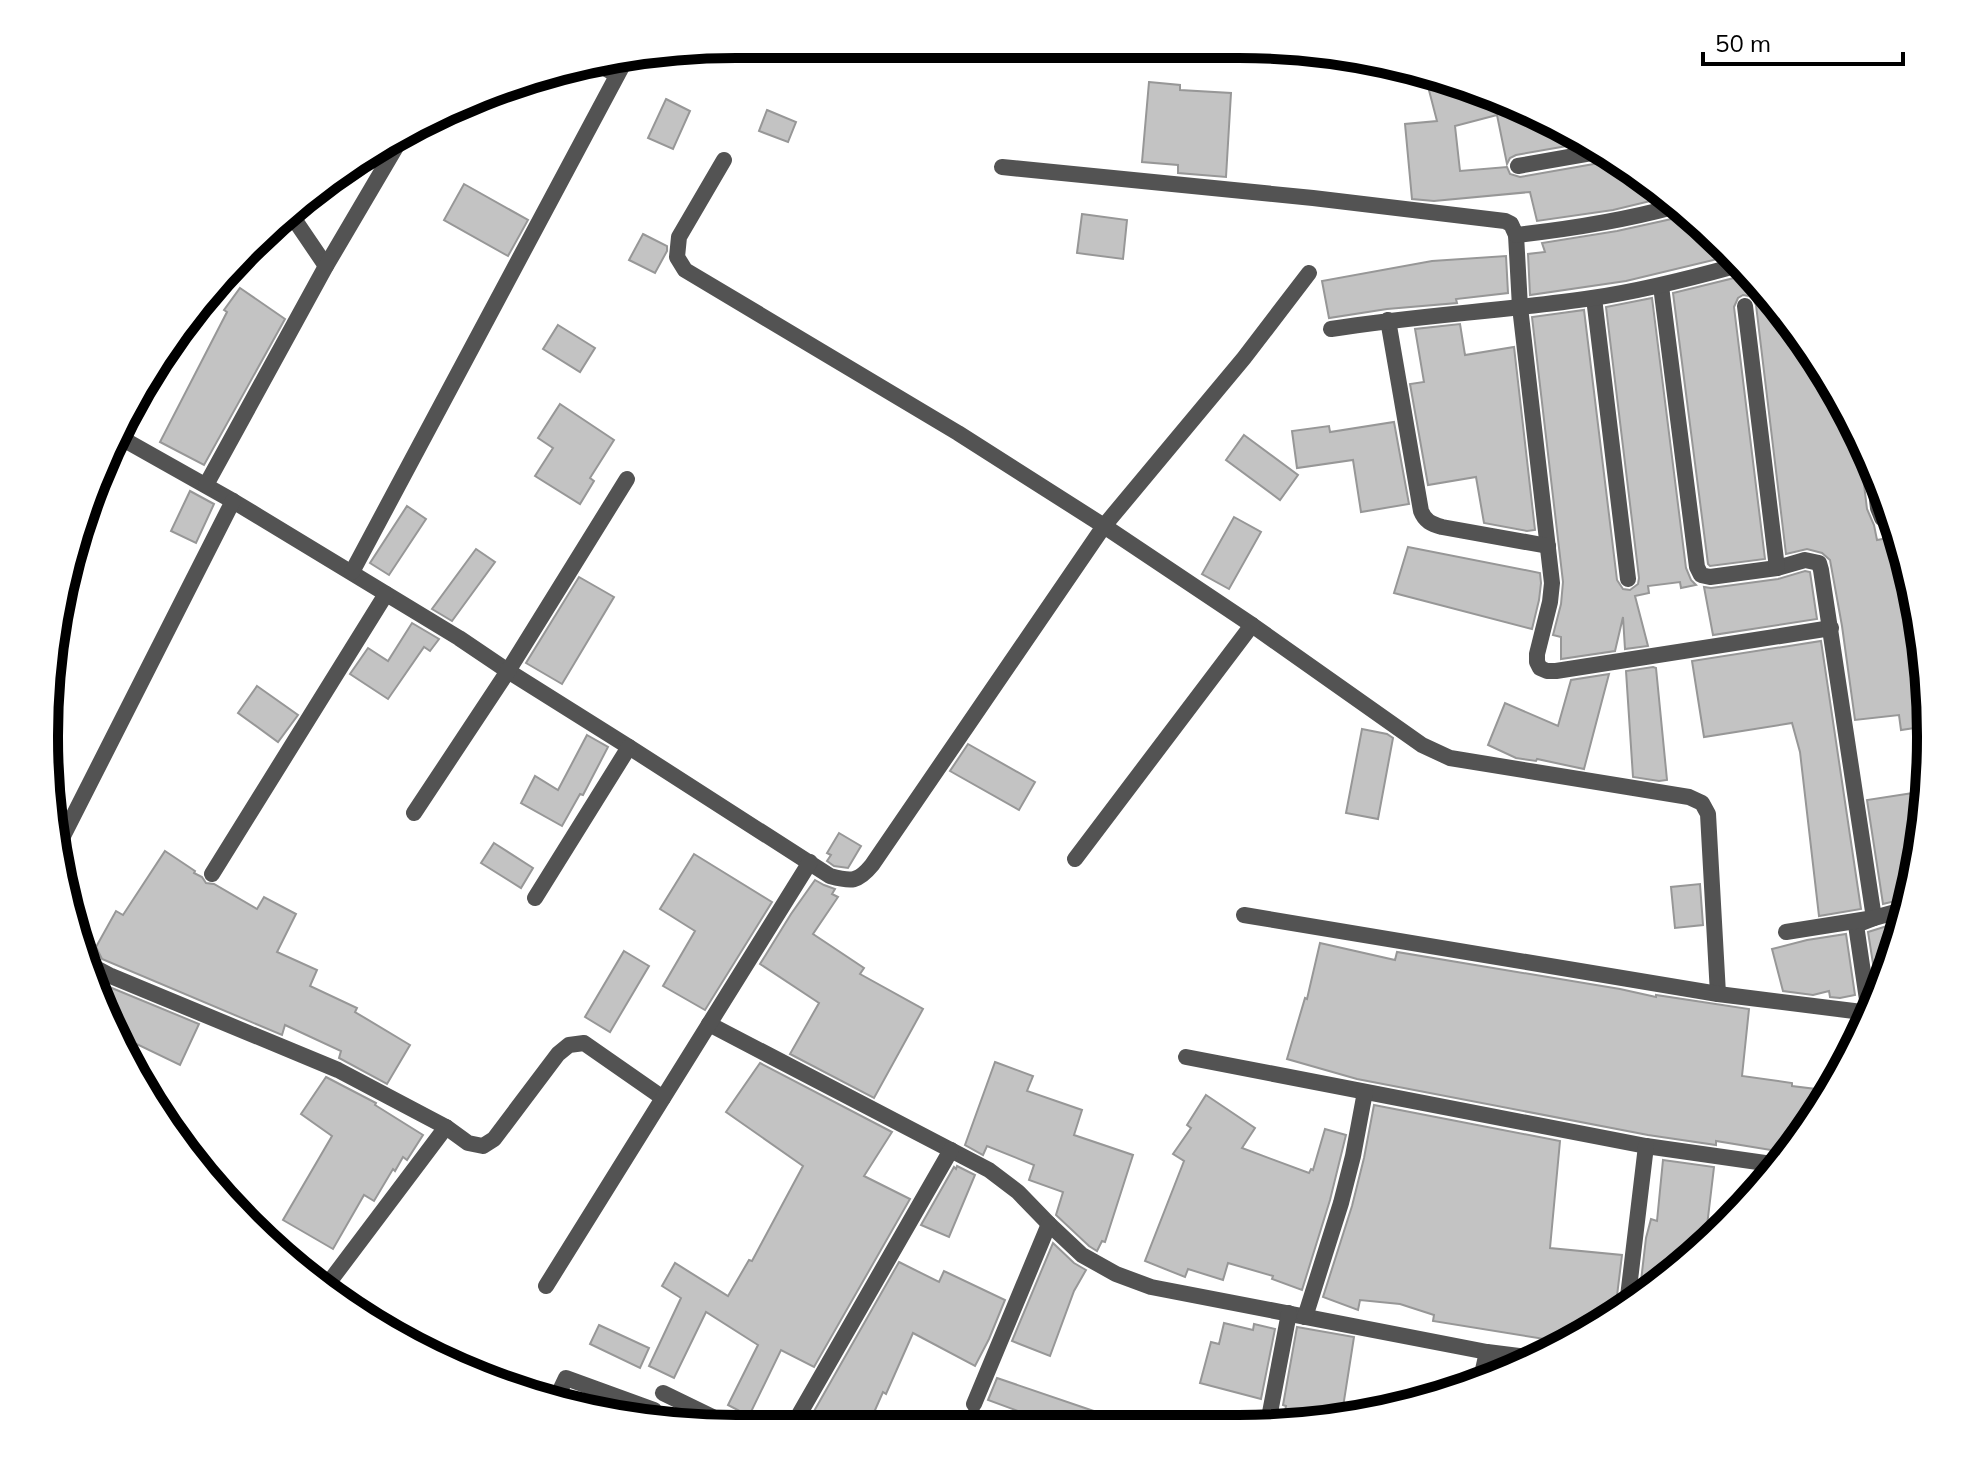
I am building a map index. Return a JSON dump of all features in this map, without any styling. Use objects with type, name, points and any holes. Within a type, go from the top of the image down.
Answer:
[{"type":"street","points":[[352,572],[621,68]]},
{"type":"street","points":[[609,70],[617,75]]},
{"type":"street","points":[[206,485],[326,266],[394,151]]},
{"type":"street","points":[[1518,166],[1586,154]]},
{"type":"street","points":[[724,160],[679,237],[677,257],[685,270],[958,433],[1104,526],[1252,625],[1422,745],[1450,758],[1689,797],[1702,803],[1708,814],[1718,994]]},
{"type":"street","points":[[1002,167],[1313,198],[1511,224],[1516,235],[1520,307],[1552,583],[1537,654],[1540,668],[1547,671],[1831,628]]},
{"type":"street","points":[[1516,235],[1583,227],[1665,209]]},
{"type":"street","points":[[295,221],[326,266]]},
{"type":"street","points":[[1331,329],[1594,298],[1661,286],[1728,268]]},
{"type":"street","points":[[126,441],[352,572],[830,876],[847,881],[861,878],[867,871],[1104,526],[1244,358],[1309,273]]},
{"type":"street","points":[[1661,286],[1697,567],[1701,575],[1710,577],[1777,568],[1805,560],[1819,563],[1874,918]]},
{"type":"street","points":[[1594,298],[1628,579]]},
{"type":"street","points":[[1745,306],[1777,568]]},
{"type":"street","points":[[1388,320],[1424,519],[1442,527],[1548,546]]},
{"type":"street","points":[[414,813],[508,671],[627,479]]},
{"type":"street","points":[[65,832],[233,501]]},
{"type":"street","points":[[212,874],[386,594]]},
{"type":"street","points":[[1075,859],[1252,625]]},
{"type":"street","points":[[535,898],[629,747]]},
{"type":"street","points":[[546,1286],[810,862]]},
{"type":"street","points":[[1866,993],[1856,925],[1894,912]]},
{"type":"street","points":[[1244,915],[1718,994],[1858,1012]]},
{"type":"street","points":[[1786,932],[1874,918]]},
{"type":"street","points":[[100,970],[338,1070],[446,1127],[468,1143],[483,1146],[494,1139],[558,1054],[569,1045],[584,1043],[663,1098]]},
{"type":"street","points":[[709,1024],[989,1170],[1018,1192],[1082,1255],[1116,1274],[1151,1287],[1515,1356]]},
{"type":"street","points":[[1186,1057],[1646,1146],[1766,1163]]},
{"type":"street","points":[[1270,1414],[1297,1315],[1341,1203],[1365,1092]]},
{"type":"street","points":[[331,1280],[446,1127]]},
{"type":"street","points":[[1629,1291],[1646,1146]]},
{"type":"street","points":[[799,1415],[951,1150]]},
{"type":"street","points":[[974,1404],[1049,1224]]},
{"type":"street","points":[[1483,1369],[1487,1352]]},
{"type":"street","points":[[560,1392],[566,1378],[653,1410]]},
{"type":"street","points":[[663,1393],[707,1414]]},
{"type":"building","points":[[1149,82],[1180,85],[1180,90],[1231,93],[1226,177],[1178,173],[1178,165],[1142,162]]},
{"type":"building","points":[[1428,85],[1498,110],[1571,145],[1516,155],[1507,164],[1497,115],[1455,126],[1460,171],[1507,167],[1510,174],[1520,177],[1600,163],[1654,200],[1613,210],[1537,221],[1530,192],[1434,201],[1412,199],[1405,124],[1437,121]]},
{"type":"building","points":[[666,99],[690,111],[673,149],[648,138]]},
{"type":"building","points":[[767,110],[796,122],[788,142],[759,131]]},
{"type":"building","points":[[464,184],[528,220],[508,256],[444,220]]},
{"type":"building","points":[[1082,214],[1127,220],[1123,259],[1077,253]]},
{"type":"building","points":[[1676,218],[1720,259],[1626,281],[1530,295],[1528,254],[1545,252],[1542,243]]},
{"type":"building","points":[[643,234],[667,246],[655,273],[629,260]]},
{"type":"building","points":[[1506,256],[1508,293],[1456,299],[1457,303],[1329,318],[1322,281],[1432,261]]},
{"type":"building","points":[[1737,277],[1777,323],[1826,397],[1862,471],[1867,509],[1877,540],[1887,538],[1894,561],[1911,648],[1917,728],[1901,730],[1899,715],[1855,720],[1830,560],[1822,553],[1807,549],[1786,554],[1756,305],[1753,299],[1743,295],[1734,307],[1765,559],[1708,564],[1673,293]]},
{"type":"building","points":[[240,288],[285,319],[204,465],[160,442],[227,312],[224,310]]},
{"type":"building","points":[[1652,298],[1686,568],[1696,585],[1681,588],[1680,582],[1648,586],[1649,593],[1635,596],[1648,646],[1625,649],[1623,617],[1615,651],[1561,659],[1561,637],[1553,635],[1563,582],[1532,317],[1584,310],[1617,580],[1623,589],[1630,590],[1638,584],[1639,578],[1606,307]]},
{"type":"building","points":[[1460,324],[1465,355],[1514,347],[1535,530],[1484,523],[1476,477],[1428,485],[1410,384],[1424,382],[1415,329]]},
{"type":"building","points":[[558,325],[595,348],[580,372],[543,349]]},
{"type":"building","points":[[560,404],[614,440],[590,478],[594,481],[580,504],[535,476],[553,448],[538,438]]},
{"type":"building","points":[[1394,422],[1409,504],[1361,512],[1353,460],[1297,468],[1292,431],[1329,426],[1330,432]]},
{"type":"building","points":[[1244,435],[1298,475],[1280,500],[1226,460]]},
{"type":"building","points":[[190,491],[214,504],[196,543],[171,531]]},
{"type":"building","points":[[407,506],[426,519],[389,575],[370,563]]},
{"type":"building","points":[[1234,517],[1261,532],[1229,589],[1202,574]]},
{"type":"building","points":[[1408,547],[1540,573],[1539,600],[1532,629],[1394,593]]},
{"type":"building","points":[[476,549],[495,562],[452,621],[432,609]]},
{"type":"building","points":[[1810,572],[1817,619],[1713,635],[1704,587],[1778,579]]},
{"type":"building","points":[[579,577],[614,597],[562,684],[526,663]]},
{"type":"building","points":[[412,623],[439,639],[430,651],[424,647],[388,699],[350,674],[368,648],[388,661]]},
{"type":"building","points":[[1821,641],[1861,909],[1819,916],[1800,752],[1792,723],[1704,737],[1692,661]]},
{"type":"building","points":[[1656,668],[1667,780],[1659,781],[1633,777],[1626,671]]},
{"type":"building","points":[[1609,674],[1584,769],[1516,758],[1488,745],[1505,703],[1558,726],[1571,680]]},
{"type":"building","points":[[257,686],[298,715],[278,742],[238,713]]},
{"type":"building","points":[[1362,729],[1393,738],[1378,819],[1346,813]]},
{"type":"building","points":[[587,735],[608,747],[583,795],[580,794],[562,826],[521,803],[535,776],[558,790]]},
{"type":"building","points":[[968,744],[1035,782],[1019,810],[950,771]]},
{"type":"building","points":[[1915,793],[1897,901],[1883,904],[1867,800]]},
{"type":"building","points":[[839,833],[861,846],[848,868],[834,866],[827,861],[831,855],[827,853]]},
{"type":"building","points":[[494,843],[533,868],[521,888],[481,863]]},
{"type":"building","points":[[165,851],[195,871],[206,883],[214,884],[257,909],[264,897],[296,914],[277,952],[317,970],[310,986],[357,1008],[355,1012],[410,1045],[387,1084],[339,1058],[341,1051],[285,1025],[282,1035],[102,959],[96,947],[116,911],[123,915]]},
{"type":"building","points":[[694,854],[772,902],[705,1010],[663,986],[695,931],[660,909]]},
{"type":"building","points":[[815,880],[835,889],[832,894],[838,897],[813,934],[864,968],[860,974],[923,1009],[874,1098],[790,1054],[819,1003],[760,964]]},
{"type":"building","points":[[1700,884],[1703,925],[1675,928],[1671,887]]},
{"type":"building","points":[[1890,925],[1874,972],[1868,932]]},
{"type":"building","points":[[1846,934],[1855,995],[1840,998],[1830,997],[1829,991],[1813,995],[1783,991],[1772,949]]},
{"type":"building","points":[[1320,943],[1395,960],[1397,952],[1656,997],[1749,1009],[1742,1076],[1818,1089],[1776,1151],[1716,1141],[1716,1145],[1648,1135],[1357,1079],[1287,1059],[1307,999]]},
{"type":"building","points":[[624,951],[649,966],[610,1032],[585,1017]]},
{"type":"building","points":[[106,985],[199,1024],[180,1065],[130,1041]]},
{"type":"building","points":[[995,1062],[1033,1076],[1027,1091],[1082,1110],[1074,1135],[1133,1155],[1105,1242],[1102,1241],[1097,1251],[1056,1215],[1063,1192],[1029,1180],[1034,1165],[987,1146],[983,1155],[965,1145]]},
{"type":"building","points":[[760,1063],[892,1132],[864,1176],[910,1199],[814,1367],[781,1350],[749,1415],[728,1405],[758,1345],[706,1312],[674,1378],[649,1366],[681,1298],[662,1286],[675,1263],[728,1296],[749,1260],[752,1261],[803,1166],[726,1112]]},
{"type":"building","points":[[326,1077],[376,1103],[423,1135],[407,1160],[403,1157],[395,1171],[393,1169],[374,1201],[364,1195],[333,1249],[283,1220],[332,1136],[301,1114]]},
{"type":"building","points":[[1206,1095],[1255,1128],[1242,1148],[1309,1173],[1313,1170],[1325,1129],[1346,1135],[1302,1290],[1272,1279],[1273,1276],[1228,1263],[1223,1280],[1188,1269],[1185,1277],[1145,1261],[1184,1161],[1173,1154],[1191,1128],[1187,1125]]},
{"type":"building","points":[[1374,1105],[1560,1141],[1550,1248],[1622,1255],[1616,1300],[1549,1340],[1433,1321],[1434,1315],[1400,1304],[1360,1300],[1358,1310],[1323,1297],[1364,1158]]},
{"type":"building","points":[[1663,1160],[1714,1167],[1708,1226],[1641,1283],[1646,1238],[1651,1219],[1657,1221]]},
{"type":"building","points":[[957,1166],[975,1175],[949,1237],[921,1225]]},
{"type":"building","points":[[1053,1243],[1086,1270],[1074,1291],[1050,1356],[1012,1341]]},
{"type":"building","points":[[899,1262],[939,1282],[944,1271],[1005,1300],[975,1366],[913,1333],[886,1394],[883,1392],[873,1415],[812,1415]]},
{"type":"building","points":[[1224,1323],[1253,1330],[1254,1324],[1275,1329],[1261,1399],[1200,1383],[1211,1342],[1219,1344]]},
{"type":"building","points":[[599,1325],[649,1348],[640,1368],[590,1344]]},
{"type":"building","points":[[1297,1327],[1354,1337],[1343,1406],[1285,1414],[1286,1406],[1283,1405]]},
{"type":"building","points":[[997,1378],[1105,1415],[1029,1415],[988,1400]]}]
